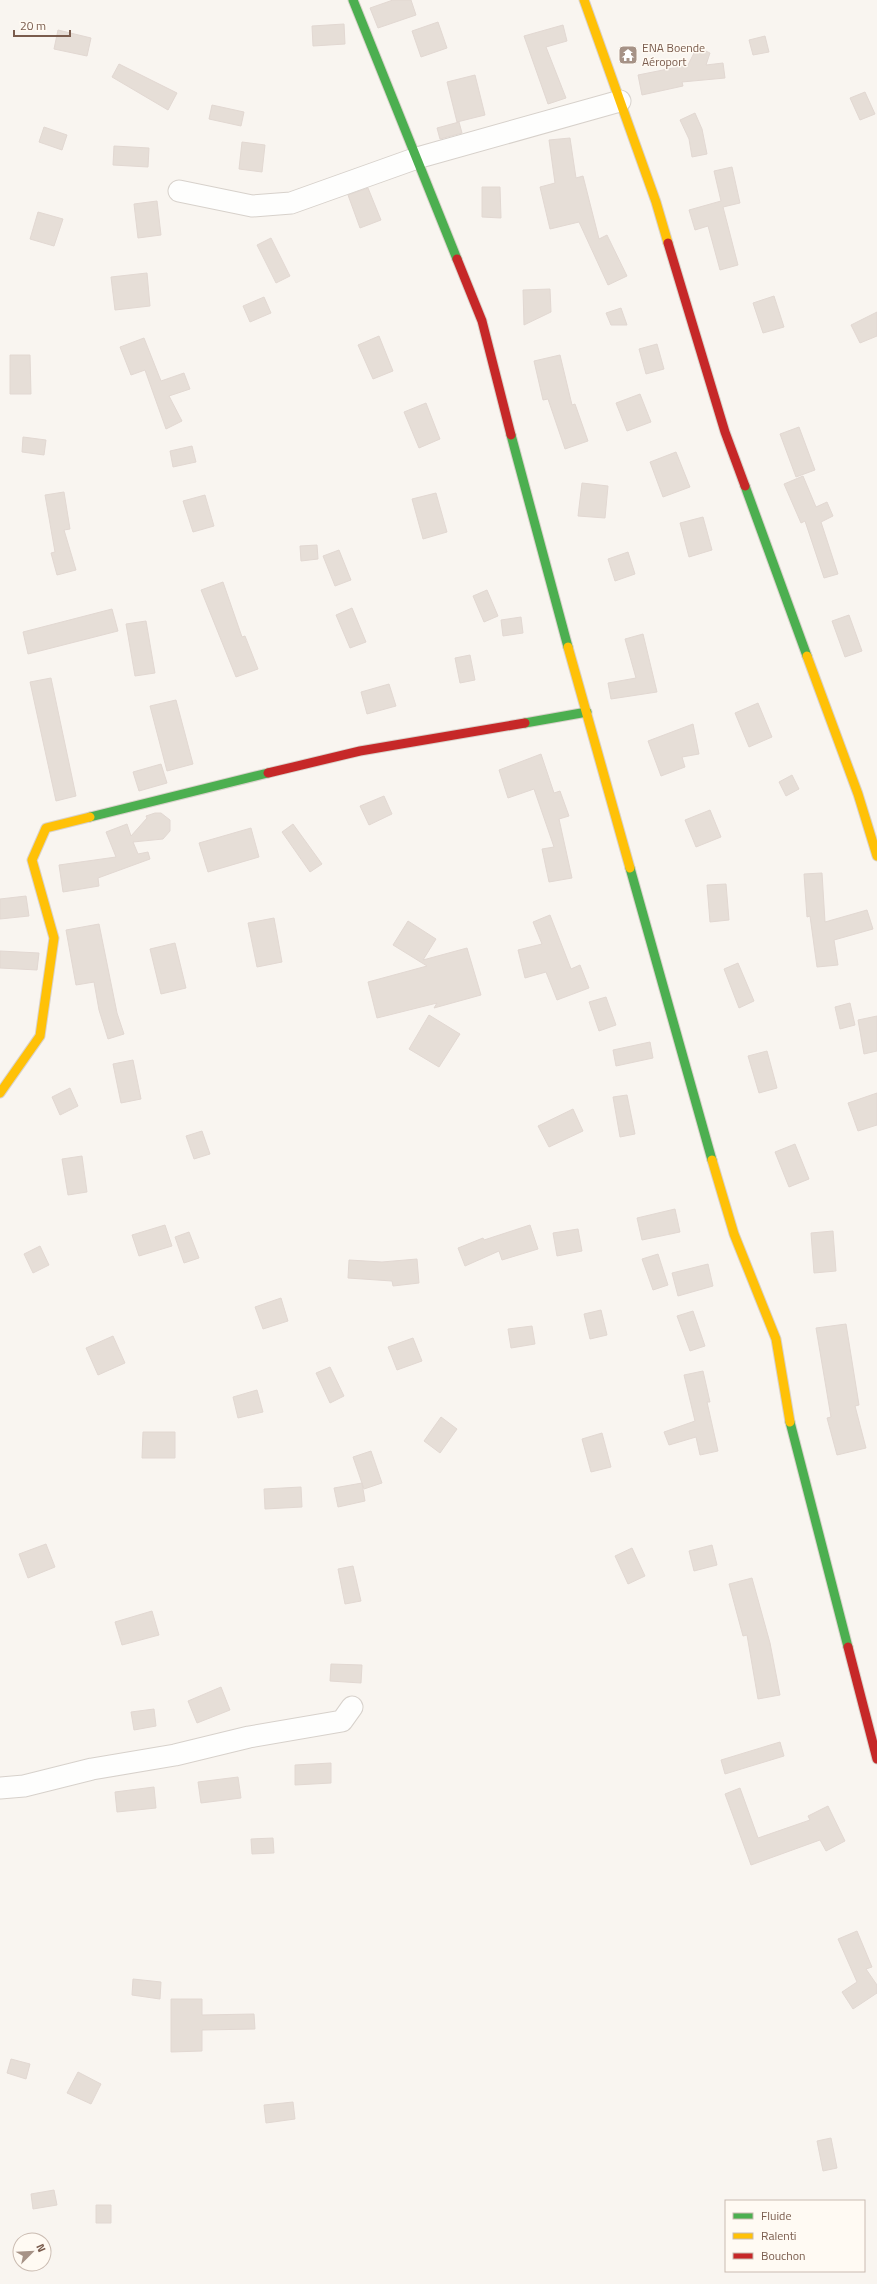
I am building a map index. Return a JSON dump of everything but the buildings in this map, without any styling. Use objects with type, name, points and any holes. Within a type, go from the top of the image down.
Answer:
[{"type":"street","points":[[353,0],[482,321],[537,535],[734,1234],[776,1339],[786,1405],[877,1759]]},
{"type":"street","points":[[584,0],[656,202],[725,432],[858,794],[877,856]]},
{"type":"street","points":[[180,191],[252,206],[292,203],[417,158],[620,101]]},
{"type":"street","points":[[0,1093],[40,1036],[54,938],[32,860],[46,828],[220,784],[360,751],[587,712]]},
{"type":"street","points":[[0,1788],[24,1786],[92,1769],[175,1755],[249,1737],[342,1721],[352,1707]]},
{"type":"traffic: fast","points":[[353,0],[457,259]]},
{"type":"traffic: fast","points":[[511,435],[568,647]]},
{"type":"traffic: fast","points":[[745,486],[807,656]]},
{"type":"traffic: fast","points":[[525,723],[587,712]]},
{"type":"traffic: fast","points":[[90,817],[268,773]]},
{"type":"traffic: fast","points":[[630,868],[712,1160]]},
{"type":"traffic: fast","points":[[790,1422],[848,1647]]},
{"type":"traffic: slow","points":[[584,0],[656,202],[668,243]]},
{"type":"traffic: slow","points":[[568,647],[630,868]]},
{"type":"traffic: slow","points":[[807,656],[858,794],[877,856]]},
{"type":"traffic: slow","points":[[0,1093],[40,1036],[54,938],[32,860],[46,828],[90,817]]},
{"type":"traffic: slow","points":[[712,1160],[734,1234],[776,1339],[790,1422]]},
{"type":"traffic: jam","points":[[668,243],[725,432],[745,486]]},
{"type":"traffic: jam","points":[[457,259],[482,321],[511,435]]},
{"type":"traffic: jam","points":[[268,773],[360,751],[525,723]]},
{"type":"traffic: jam","points":[[848,1647],[877,1759]]},
{"type":"place","name":"ENA Boende Aéroport","points":[[628,55]]}]
